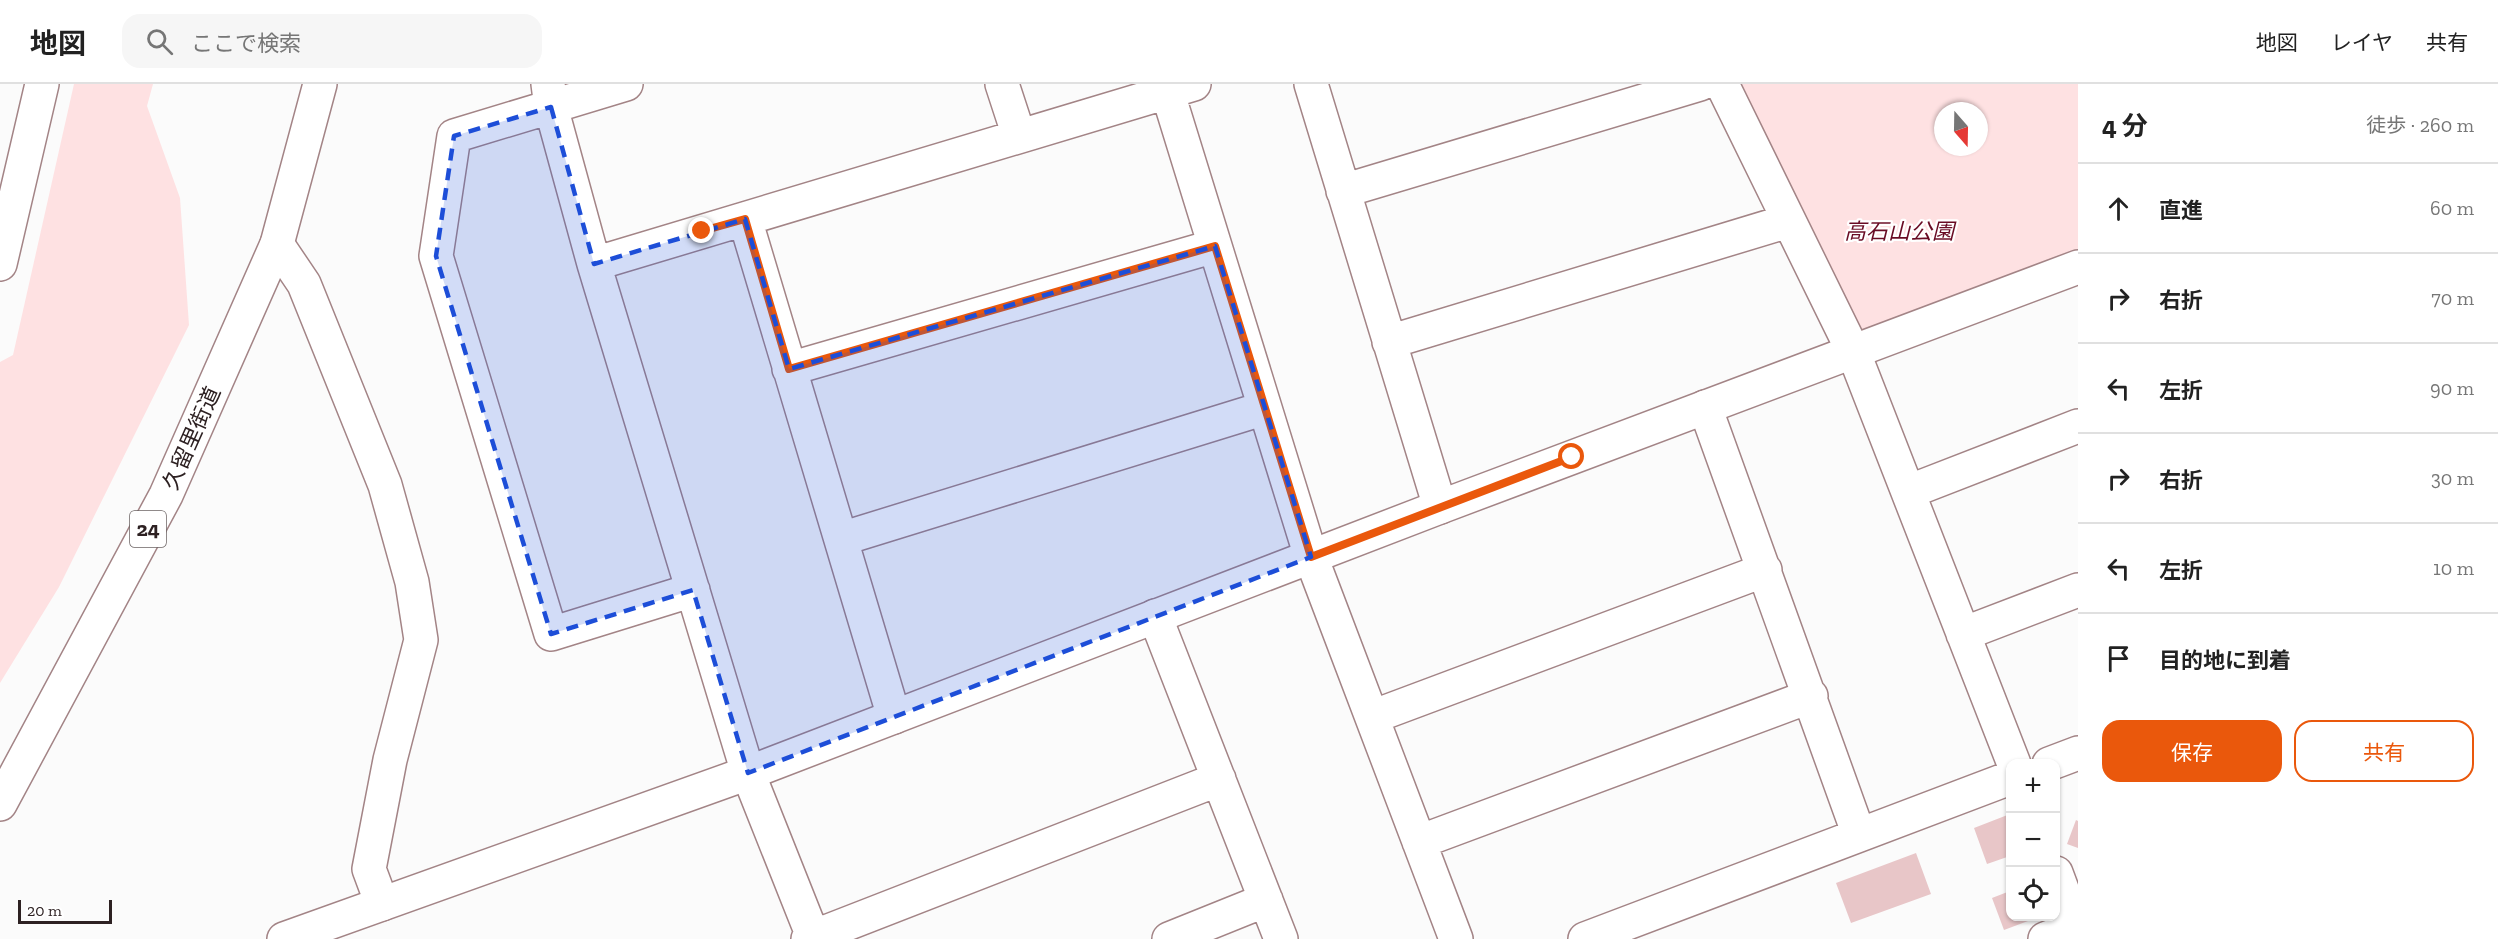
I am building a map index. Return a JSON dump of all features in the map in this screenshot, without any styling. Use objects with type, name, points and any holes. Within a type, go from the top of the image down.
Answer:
[{"type":"street","points":[[0,264],[42,84]]},
{"type":"street","name":"久留里街道","points":[[0,804],[166,495],[277,244],[320,84]]},
{"type":"street","points":[[626,84],[549,95],[454,136],[436,256],[551,634],[693,590]]},
{"type":"street","points":[[1002,84],[1019,136]]},
{"type":"street","points":[[1311,84],[1440,507]]},
{"type":"street","points":[[1343,191],[1700,84]]},
{"type":"street","points":[[1722,84],[1853,351],[2012,759]]},
{"type":"street","points":[[594,264],[1175,87],[1215,246],[1311,557],[1456,939]]},
{"type":"street","points":[[549,95],[594,264],[748,773],[812,938],[1219,779]]},
{"type":"street","points":[[745,219],[894,717]]},
{"type":"street","points":[[1389,342],[1788,221]]},
{"type":"street","points":[[277,244],[304,284],[385,485],[412,582],[421,640],[390,760],[369,869],[382,904]]},
{"type":"street","points":[[789,369],[1215,246]]},
{"type":"street","points":[[284,939],[748,773],[1440,507],[2078,267]]},
{"type":"street","points":[[1705,407],[1811,696],[1859,835]]},
{"type":"street","points":[[841,539],[1264,408]]},
{"type":"street","points":[[1908,492],[2078,426]]},
{"type":"street","points":[[1372,717],[1765,570]]},
{"type":"street","points":[[1963,634],[2078,590]]},
{"type":"street","points":[[1155,616],[1281,939]]},
{"type":"street","points":[[1419,842],[1811,696]]},
{"type":"street","points":[[2060,760],[2078,753]]},
{"type":"street","points":[[1586,939],[1624,932],[1859,835],[2006,780]]},
{"type":"street","points":[[2045,939],[2077,930],[2060,886]]},
{"type":"street","points":[[1169,939],[1266,900]]},
{"type":"highlighted area","points":[[551,107],[594,264],[745,219],[789,369],[1215,246],[1311,557],[748,773],[693,590],[551,634],[436,256],[454,136]]},
{"type":"green space","points":[[74,84],[153,84],[147,106],[180,198],[189,325],[59,587],[0,683],[0,362],[13,355]]},
{"type":"green space","name":"高石山公園","points":[[1722,84],[2078,84],[2078,267],[1853,351]]},
{"type":"building","points":[[2006,816],[2006,857],[1987,864],[1974,828]]},
{"type":"building","points":[[2076,820],[2078,821],[2078,848],[2067,844]]},
{"type":"building","points":[[1916,853],[1931,894],[1851,923],[1836,883]]},
{"type":"building","points":[[2006,893],[2006,921],[2028,921],[2004,930],[1992,898]]},
{"type":"route","points":[[702,231],[745,219],[789,369],[1215,246],[1311,557],[1572,457]]}]
